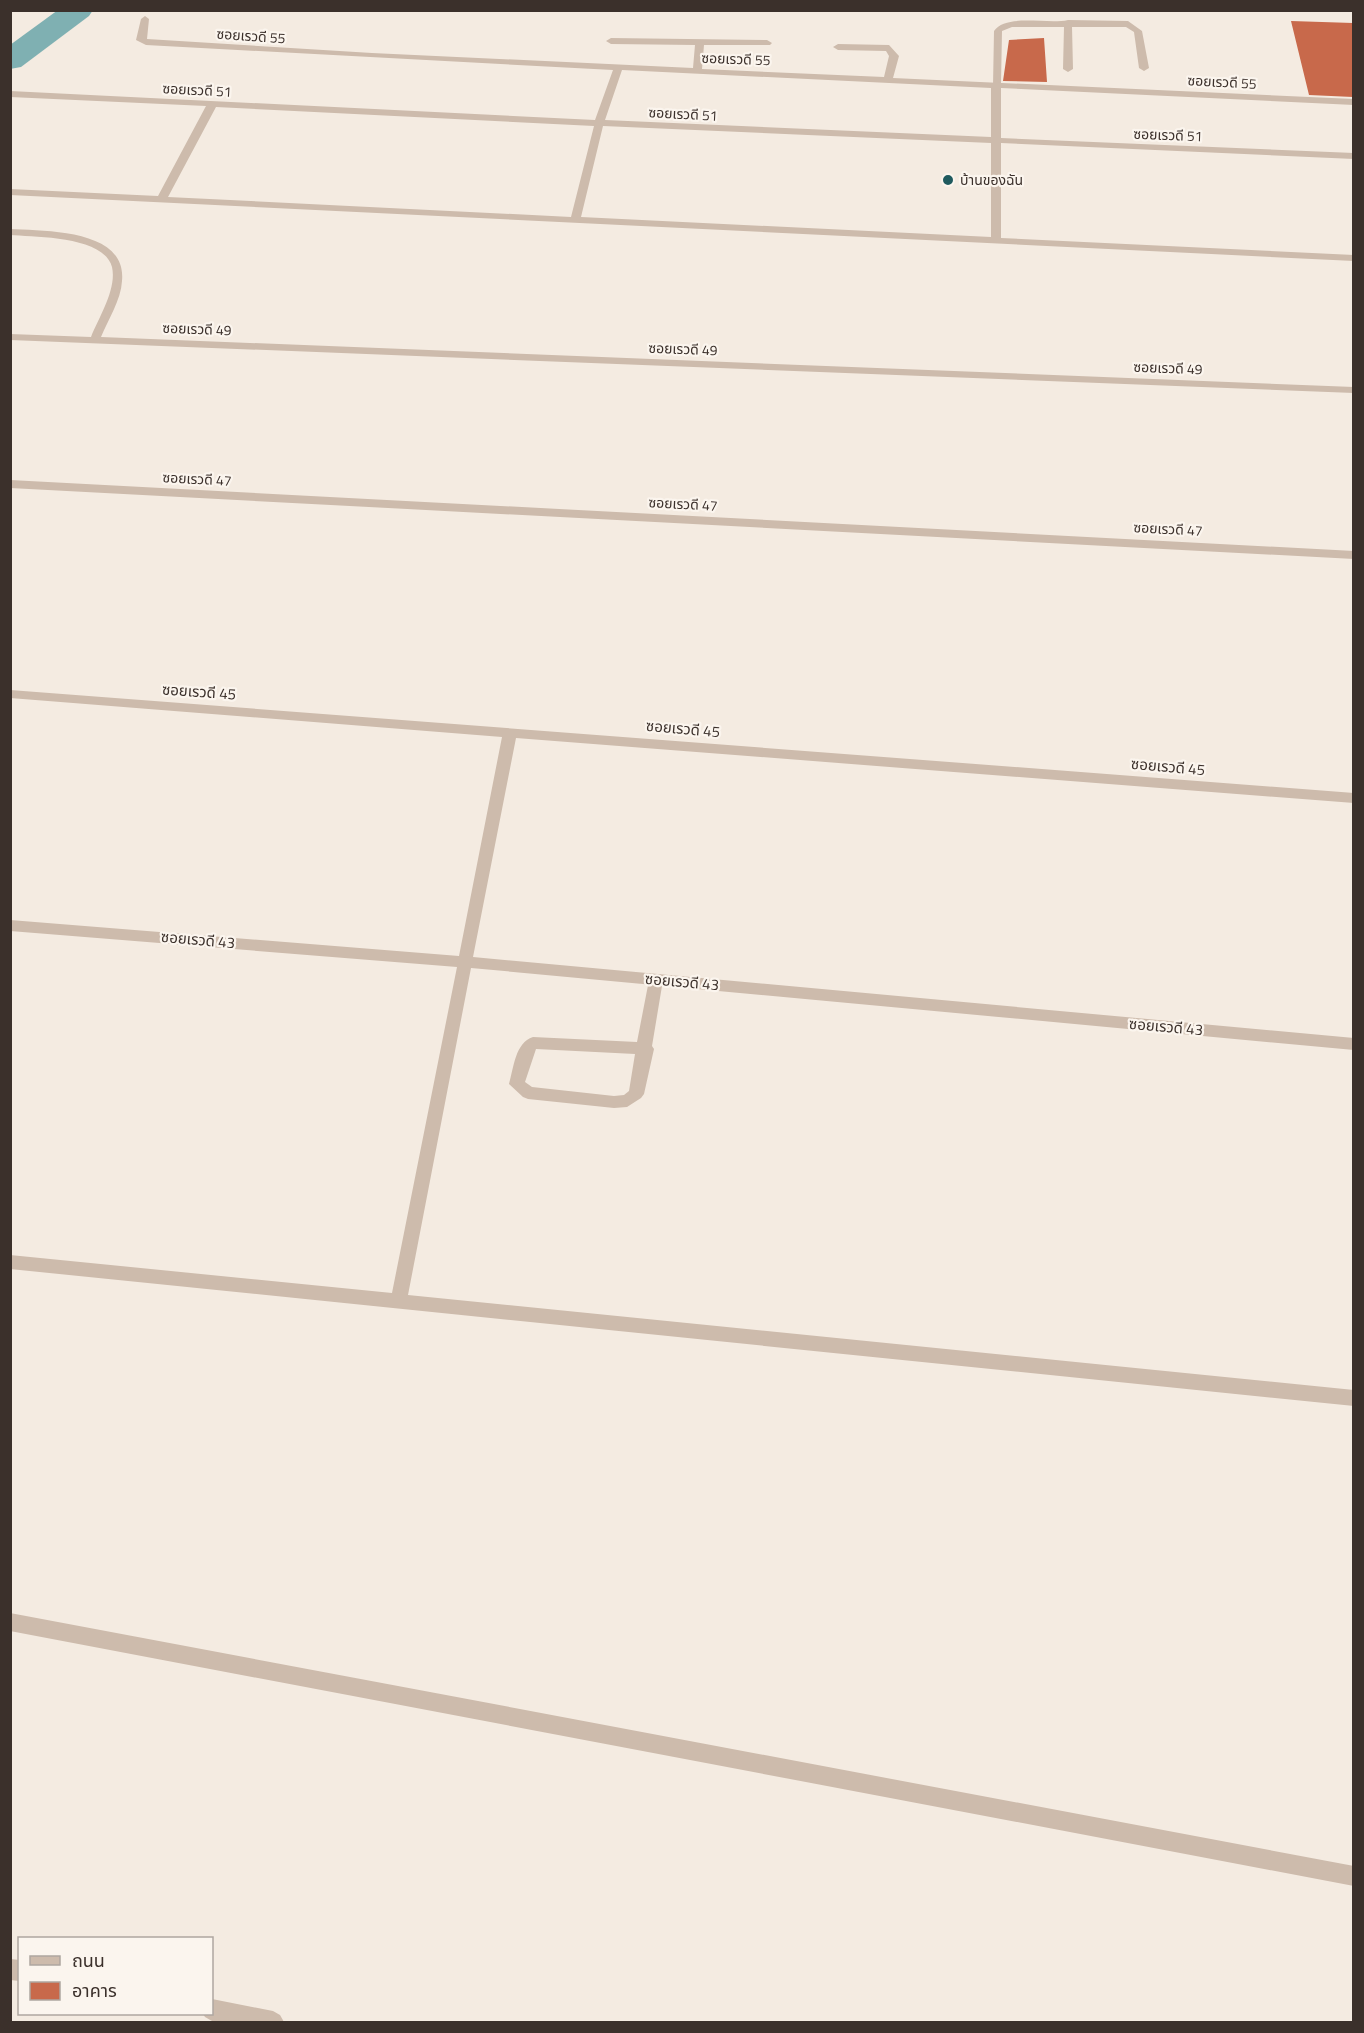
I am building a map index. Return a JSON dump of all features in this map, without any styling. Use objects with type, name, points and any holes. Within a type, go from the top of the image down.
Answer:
[{"type":"street","name":"ซอยเรวดี 55","points":[[145,19],[140,36],[141,40],[147,42],[618,68],[1353,102]]},
{"type":"street","points":[[996,240],[996,84],[998,31],[1001,27],[1117,22],[1134,26],[1138,31],[1144,68]]},
{"type":"street","points":[[1068,23],[1068,69]]},
{"type":"street","points":[[611,41],[767,43]]},
{"type":"street","points":[[697,71],[700,42]]},
{"type":"street","points":[[838,47],[889,48],[894,56],[888,79]]},
{"type":"street","points":[[575,220],[599,123],[618,68]]},
{"type":"street","name":"ซอยเรวดี 51","points":[[10,94],[599,123],[1353,156]]},
{"type":"street","points":[[162,199],[212,105]]},
{"type":"street","points":[[10,192],[1353,258]]},
{"type":"street","points":[[10,232],[85,240],[106,249],[118,266],[117,282],[95,340]]},
{"type":"street","name":"ซอยเรวดี 49","points":[[10,337],[1353,390]]},
{"type":"street","name":"ซอยเรวดี 47","points":[[10,484],[1353,555]]},
{"type":"street","name":"ซอยเรวดี 45","points":[[10,694],[1353,798]]},
{"type":"street","points":[[399,1300],[510,732]]},
{"type":"street","name":"ซอยเรวดี 43","points":[[10,925],[464,962],[1353,1044]]},
{"type":"street","points":[[646,1049],[533,1043],[527,1047],[517,1084],[528,1093],[614,1102],[627,1101],[636,1094],[646,1049],[656,980]]},
{"type":"street","points":[[10,1262],[1353,1398]]},
{"type":"street","points":[[10,1622],[1353,1876]]},
{"type":"street","points":[[213,2010],[273,2022]]},
{"type":"building","points":[[1291,21],[1353,23],[1353,97],[1309,95]]},
{"type":"building","points":[[1044,38],[1047,82],[1003,81],[1009,40]]},
{"type":"waterway","points":[[10,60],[78,10]]},
{"type":"place","name":"บ้านของฉัน","points":[[948,180]]}]
